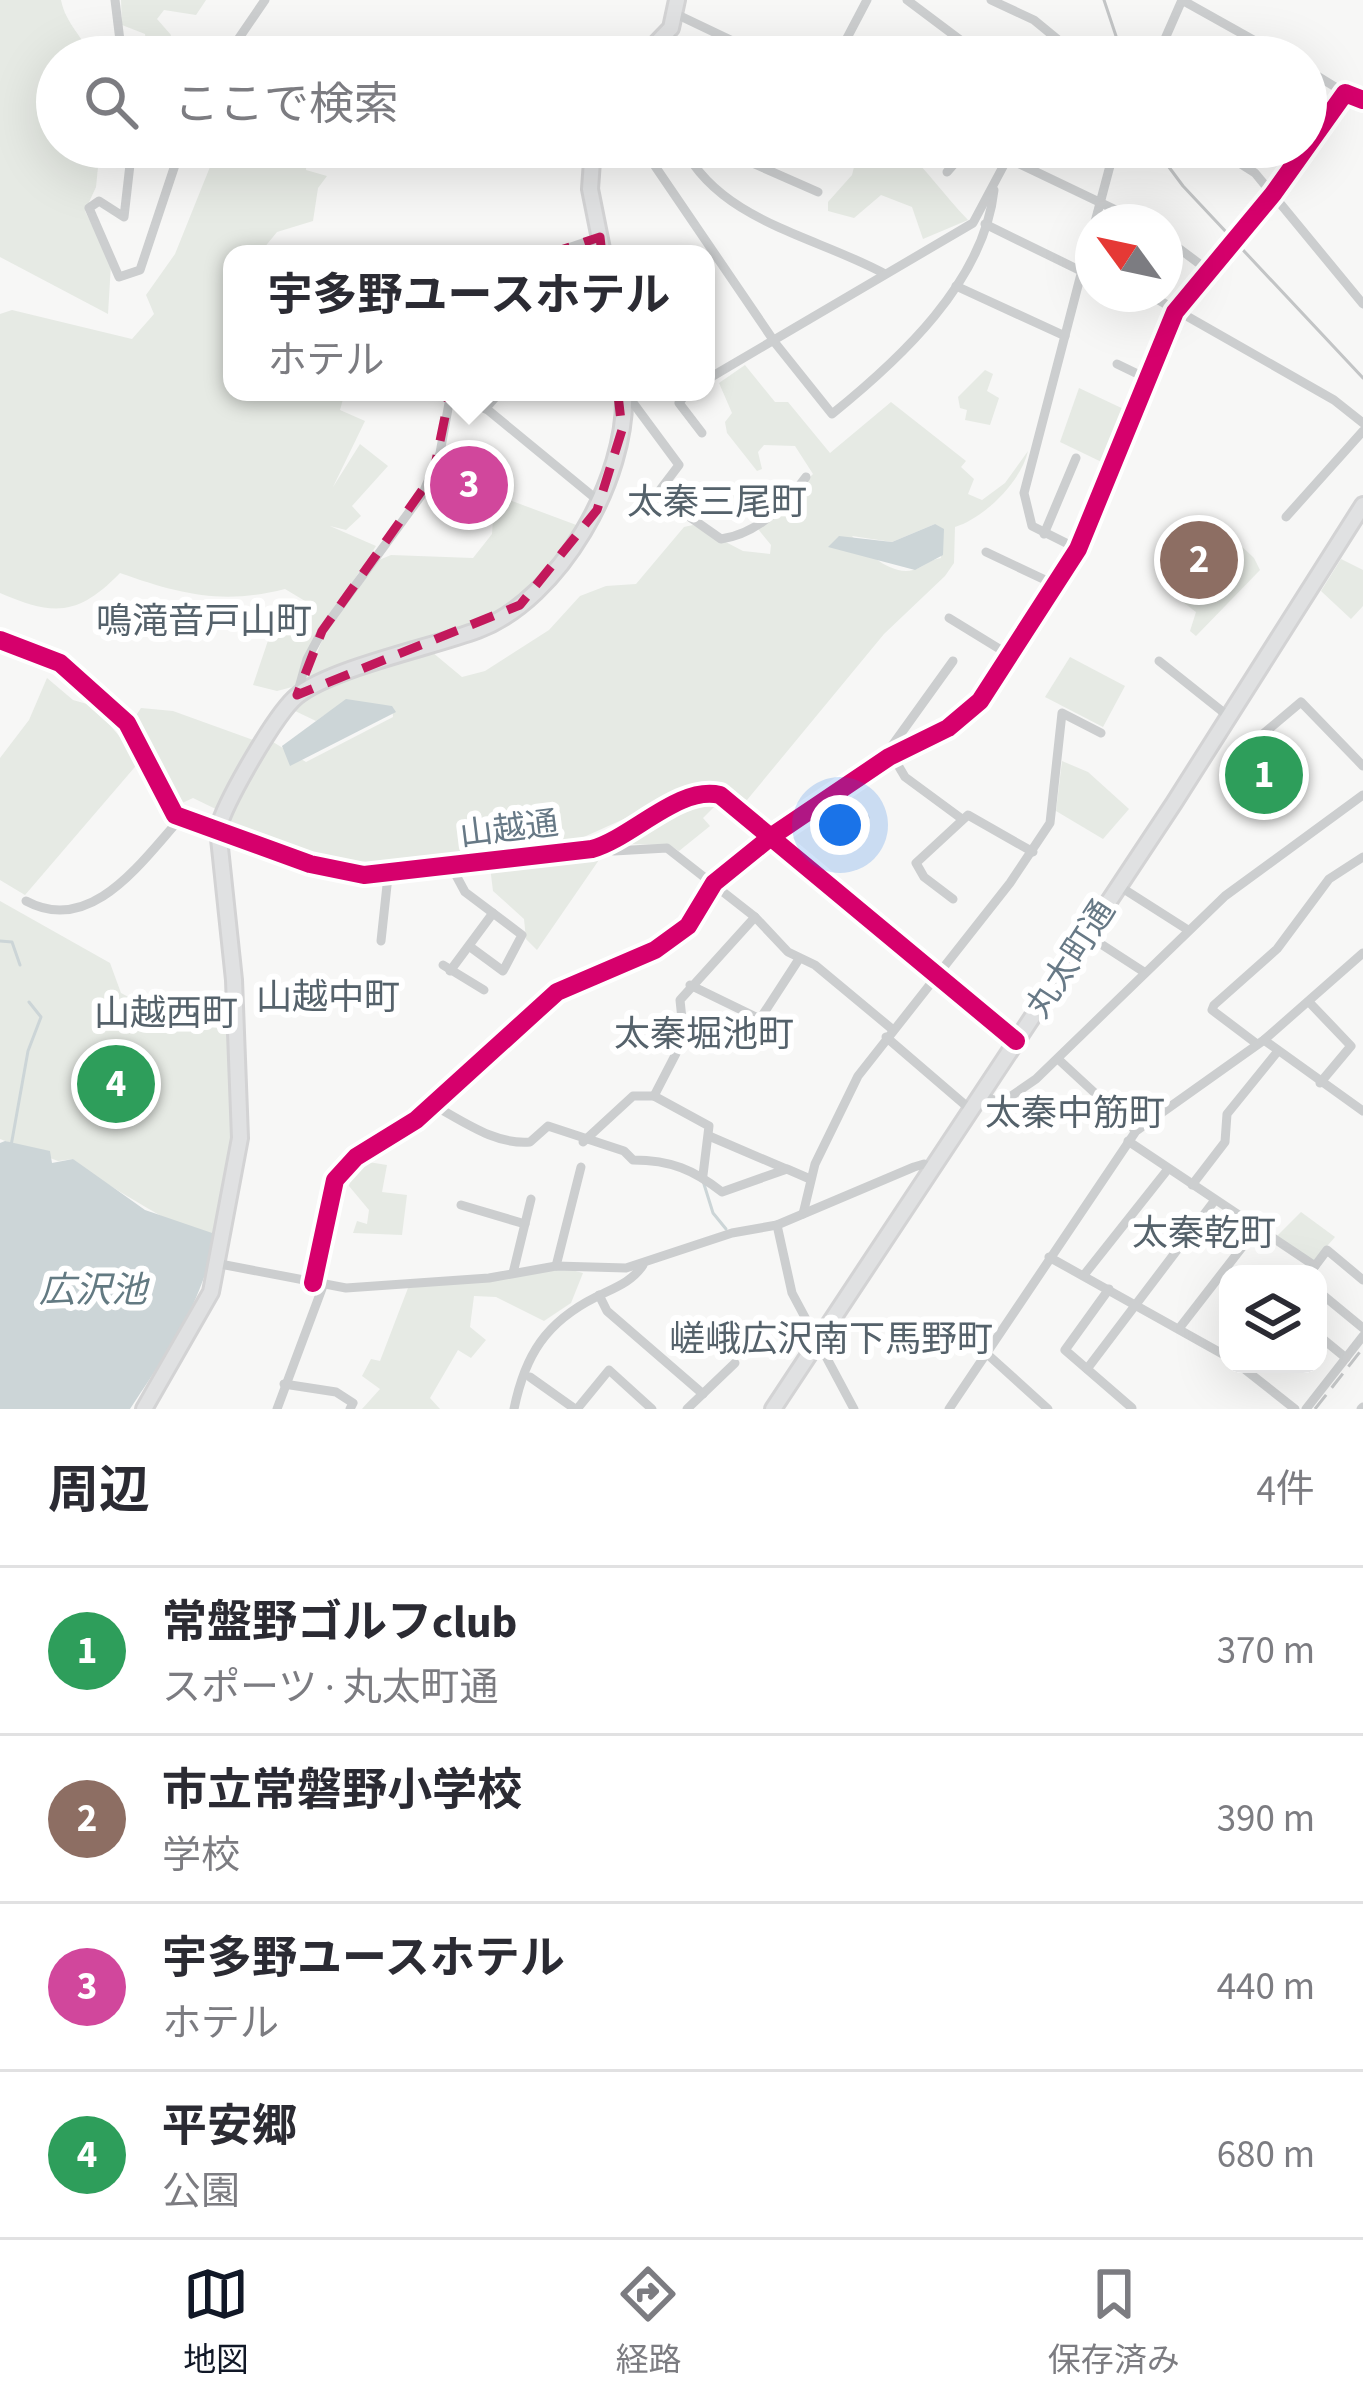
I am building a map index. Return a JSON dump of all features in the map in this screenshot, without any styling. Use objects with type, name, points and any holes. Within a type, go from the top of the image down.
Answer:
[{"type":"main road","points":[[667,34],[676,7]]},
{"type":"main road","points":[[591,168],[590,189],[601,245]]},
{"type":"main road","points":[[143,1409],[212,1292],[240,1138],[234,980],[218,830],[224,807],[297,695],[502,619],[536,589],[601,503],[622,430],[624,401]]},
{"type":"main road","name":"丸太町通","points":[[773,1409],[1363,506]]},
{"type":"street","points":[[115,0],[119,36]]},
{"type":"street","points":[[240,36],[265,0]]},
{"type":"street","points":[[848,36],[866,0]]},
{"type":"street","points":[[907,0],[955,36]]},
{"type":"street","points":[[991,0],[1034,20],[1053,36]]},
{"type":"street","points":[[1166,36],[1182,0],[1246,36]]},
{"type":"street","points":[[676,7],[728,36]]},
{"type":"street","points":[[1327,82],[1363,100]]},
{"type":"street","points":[[1327,118],[1345,93]]},
{"type":"street","points":[[130,168],[124,217],[99,201],[88,212],[114,256],[119,277],[140,270],[174,168]]},
{"type":"street","points":[[656,168],[709,245]]},
{"type":"street","points":[[695,168],[734,206],[885,274]]},
{"type":"street","points":[[764,168],[818,192]]},
{"type":"street","points":[[947,172],[951,168]]},
{"type":"street","points":[[715,254],[776,344],[832,414],[899,360],[956,286],[985,224],[1003,168]]},
{"type":"street","points":[[1023,168],[1098,204]]},
{"type":"street","points":[[1100,204],[1107,168]]},
{"type":"street","points":[[1247,168],[1363,304]]},
{"type":"street","points":[[1183,302],[1292,168]]},
{"type":"street","points":[[715,375],[776,344],[973,223],[994,190]]},
{"type":"street","points":[[985,224],[1075,268]]},
{"type":"street","points":[[577,245],[600,237]]},
{"type":"street","points":[[1183,252],[1209,271]]},
{"type":"street","points":[[956,286],[1065,336]]},
{"type":"street","points":[[1075,289],[1024,493],[1030,523],[1078,549]]},
{"type":"street","points":[[277,1409],[318,1284],[335,1180],[356,1157],[433,1105],[570,983],[628,965],[688,926],[714,883],[772,836],[889,757],[965,717],[1011,656],[1078,549],[1175,312],[1334,400],[1363,427],[1286,517]]},
{"type":"street","points":[[1117,364],[1146,378]]},
{"type":"street","points":[[297,695],[307,659],[322,632],[433,475],[449,401]]},
{"type":"street","points":[[476,401],[601,503]]},
{"type":"street","points":[[485,410],[492,401]]},
{"type":"street","points":[[631,401],[679,465],[657,494],[721,539],[752,530],[787,502],[806,477]]},
{"type":"street","points":[[680,401],[702,433]]},
{"type":"street","points":[[1044,534],[1076,458]]},
{"type":"street","points":[[986,552],[1058,586]]},
{"type":"street","points":[[949,618],[1011,656]]},
{"type":"street","points":[[0,640],[60,663],[127,723],[166,804],[180,819],[133,871],[92,904],[53,913],[26,901]]},
{"type":"street","points":[[889,757],[953,661]]},
{"type":"street","points":[[1159,661],[1228,716]]},
{"type":"street","points":[[1257,740],[1301,702],[1363,766]]},
{"type":"street","points":[[802,1214],[810,1179],[858,1076],[1033,852],[1053,808],[1062,713],[1101,733]]},
{"type":"street","points":[[889,757],[937,805],[951,807],[962,818]]},
{"type":"street","name":"山越通","points":[[180,819],[321,868],[388,876],[607,844],[708,792],[730,800],[1016,1042]]},
{"type":"street","points":[[981,1095],[1000,1103],[1058,1059],[1188,930],[1293,842],[1363,795]]},
{"type":"street","points":[[831,797],[856,827]]},
{"type":"street","points":[[952,898],[916,863],[962,818],[972,815],[1033,852]]},
{"type":"street","points":[[607,844],[614,850],[667,848],[755,917],[971,1110]]},
{"type":"street","points":[[1363,857],[1329,879],[1277,949],[1212,1010],[1363,1111]]},
{"type":"street","points":[[452,866],[465,892],[522,935],[506,969],[469,946]]},
{"type":"street","points":[[381,940],[388,876]]},
{"type":"street","points":[[1119,886],[1188,930]]},
{"type":"street","points":[[484,990],[446,968],[493,913]]},
{"type":"street","points":[[654,1096],[684,1038],[686,1017],[680,1000],[755,917]]},
{"type":"street","points":[[1087,935],[1144,972]]},
{"type":"street","points":[[949,1409],[1132,1136],[1260,1042],[1363,953]]},
{"type":"street","points":[[690,985],[760,1018],[799,958]]},
{"type":"street","points":[[1309,1002],[1351,1046],[1320,1083]]},
{"type":"street","points":[[1192,1185],[1225,1142],[1227,1114],[1278,1052]]},
{"type":"street","points":[[1058,1059],[1168,1169],[1305,1265]]},
{"type":"street","points":[[583,1142],[633,1096],[654,1096],[709,1126],[703,1175]]},
{"type":"street","points":[[433,1105],[464,1126],[515,1143],[530,1142],[548,1126],[583,1142],[624,1151],[633,1160],[662,1160],[703,1175],[722,1192],[788,1169]]},
{"type":"street","points":[[709,1136],[810,1179]]},
{"type":"street","points":[[220,1264],[318,1284],[384,1286],[556,1266],[644,1264],[714,1238],[777,1225],[914,1167],[924,1164],[931,1170]]},
{"type":"street","points":[[556,1266],[581,1167]]},
{"type":"street","points":[[1084,1275],[1168,1169]]},
{"type":"street","points":[[513,1274],[532,1199]]},
{"type":"street","points":[[1087,1369],[1215,1200]]},
{"type":"street","points":[[461,1205],[525,1225]]},
{"type":"street","points":[[777,1225],[792,1293],[854,1409]]},
{"type":"street","points":[[1181,1326],[1257,1228]]},
{"type":"street","points":[[1316,1265],[1327,1250],[1363,1280]]},
{"type":"street","points":[[1049,1256],[1219,1351]]},
{"type":"street","points":[[514,1409],[538,1340],[555,1322],[635,1278],[644,1264]]},
{"type":"street","points":[[1109,1289],[1065,1350],[1132,1408]]},
{"type":"street","points":[[599,1295],[607,1311],[703,1394]]},
{"type":"street","points":[[1306,1409],[1363,1332],[1327,1299]]},
{"type":"street","points":[[1327,1342],[1346,1358]]},
{"type":"street","points":[[986,1353],[1048,1409]]},
{"type":"street","points":[[687,1409],[734,1363]]},
{"type":"street","points":[[530,1377],[576,1409],[610,1370],[652,1409]]},
{"type":"street","points":[[1250,1373],[1295,1409]]},
{"type":"street","points":[[284,1384],[336,1392],[353,1402],[350,1409]]},
{"type":"street","points":[[957,1398],[968,1409]]},
{"type":"highlighted area","points":[[600,237],[622,430],[597,510],[520,605],[297,695],[322,631],[433,475],[453,378],[301,322],[288,279],[382,279],[391,252],[437,299],[466,269],[494,272]]},
{"type":"shaded area","points":[[0,0],[61,0],[79,36],[36,36],[36,168],[98,168],[96,187],[85,211],[111,264],[108,314],[0,257]]},
{"type":"shaded area","points":[[121,0],[206,0],[196,15],[164,10],[157,19],[171,36],[145,36],[122,25]]},
{"type":"shaded area","points":[[210,168],[306,168],[327,176],[318,188],[313,221],[277,232],[266,245],[223,245],[223,401],[342,401],[340,410],[365,421],[333,487],[360,444],[388,466],[352,506],[361,516],[346,530],[330,526],[376,546],[303,658],[296,686],[277,691],[253,685],[278,611],[288,615],[305,601],[285,589],[221,597],[162,587],[120,573],[92,597],[65,608],[36,606],[0,593],[0,314],[12,310],[132,339],[154,314],[146,295],[175,254]]},
{"type":"shaded area","points":[[854,168],[923,168],[968,220],[923,239],[912,207],[881,195],[854,218],[828,211],[828,202]]},
{"type":"shaded area","points":[[745,365],[775,402],[788,402],[830,453],[891,402],[966,461],[961,467],[974,479],[968,494],[982,500],[1005,483],[1028,451],[1018,475],[1000,497],[978,516],[955,527],[954,563],[945,576],[884,634],[747,800],[706,782],[575,841],[383,867],[322,859],[224,825],[226,814],[193,798],[180,804],[170,797],[135,717],[141,708],[173,711],[270,746],[273,742],[306,762],[393,717],[392,706],[360,703],[338,707],[316,721],[293,710],[314,690],[432,652],[462,677],[485,671],[549,630],[580,596],[606,586],[636,584],[684,527],[693,525],[743,551],[770,554],[771,545],[758,529],[813,474],[795,446],[764,445],[758,452],[762,469],[757,471],[727,433],[725,422],[732,413],[719,383]],"holes":[[[935,524],[941,558],[913,570],[896,569],[871,555],[852,536],[892,542]]]},
{"type":"shaded area","points":[[985,370],[993,374],[987,391],[999,398],[990,425],[965,420],[967,410],[960,408],[958,397]]},
{"type":"shaded area","points":[[1079,388],[1130,412],[1112,467],[1060,442]]},
{"type":"shaded area","points":[[504,498],[579,526],[559,560],[531,589],[460,631],[304,685],[325,633],[379,560],[391,555],[473,558],[492,534],[494,506]]},
{"type":"shaded area","points":[[1222,528],[1254,558],[1260,570],[1196,636],[1190,631],[1196,612],[1175,596]]},
{"type":"shaded area","points":[[1341,559],[1363,570],[1363,606],[1351,619],[1321,591]]},
{"type":"shaded area","points":[[1070,657],[1125,686],[1103,727],[1045,697]]},
{"type":"shaded area","points":[[47,678],[73,700],[94,706],[140,761],[25,895],[0,880],[0,758],[29,720]]},
{"type":"shaded area","points":[[1255,741],[1301,784],[1292,795],[1297,800],[1279,817],[1228,766]]},
{"type":"shaded area","points":[[1062,761],[1088,772],[1129,809],[1103,839],[1056,811]]},
{"type":"shaded area","points":[[707,796],[720,801],[703,818],[710,826],[679,851],[669,845],[623,844]]},
{"type":"shaded area","points":[[596,853],[601,857],[537,950],[526,939],[524,919],[493,891],[490,867]]},
{"type":"shaded area","points":[[0,901],[110,963],[121,993],[179,1024],[229,1029],[234,1145],[217,1251],[73,1159],[58,1161],[0,1139]]},
{"type":"shaded area","points":[[356,1160],[387,1165],[382,1192],[407,1195],[402,1235],[353,1233],[357,1221],[367,1224],[369,1210],[349,1186]]},
{"type":"shaded area","points":[[1301,1212],[1335,1237],[1314,1261],[1276,1237]]},
{"type":"shaded area","points":[[564,1268],[583,1273],[571,1303],[544,1321],[496,1297],[474,1296],[470,1327],[486,1340],[471,1358],[458,1350],[430,1398],[440,1409],[362,1409],[380,1389],[362,1376],[371,1359],[380,1361],[408,1288]]},
{"type":"water","points":[[935,524],[944,529],[943,555],[915,570],[828,547],[839,536],[892,542]]},
{"type":"water","points":[[346,699],[392,706],[396,712],[290,766],[282,746]]},
{"type":"water","name":"広沢池","points":[[0,1143],[50,1151],[52,1163],[73,1159],[145,1210],[215,1234],[193,1304],[130,1409],[0,1409]]},
{"type":"waterway","points":[[0,941],[12,942],[20,965]]},
{"type":"waterway","points":[[11,1146],[28,1051],[41,1017],[29,1002]]},
{"type":"waterway","points":[[703,1181],[713,1213],[726,1229]]},
{"type":"tram line","points":[[1104,0],[1116,36]]},
{"type":"tram line","points":[[1170,168],[1363,378]]},
{"type":"railway","points":[[1315,1409],[1363,1348]]},
{"type":"cycle path","points":[[1327,118],[1345,93],[1363,100]]},
{"type":"cycle path","points":[[313,1283],[335,1180],[356,1157],[416,1120],[557,992],[655,950],[688,926],[714,883],[772,836],[889,757],[948,728],[980,701],[1078,549],[1175,312],[1292,168]]},
{"type":"cycle path","points":[[0,640],[60,663],[127,723],[175,815],[310,864],[364,875],[592,849],[688,798],[720,795],[1016,1041]]},
{"type":"place","name":"宇多野ユースホテル","points":[[469,485]]},
{"type":"place","name":"市立常磐野小学校","points":[[1199,560]]},
{"type":"place","name":"常盤野ゴルフclub","points":[[1264,775]]},
{"type":"place","name":"平安郷","points":[[116,1084]]},
{"type":"district","name":"太秦三尾町","points":[[717,502]]},
{"type":"district","name":"鳴滝音戸山町","points":[[204,621]]},
{"type":"district","name":"山越中町","points":[[328,997]]},
{"type":"district","name":"山越西町","points":[[166,1013]]},
{"type":"district","name":"太秦堀池町","points":[[704,1034]]},
{"type":"district","name":"太秦中筋町","points":[[1075,1113]]},
{"type":"district","name":"太秦乾町","points":[[1204,1233]]},
{"type":"district","name":"嵯峨広沢南下馬野町","points":[[831,1339]]}]
